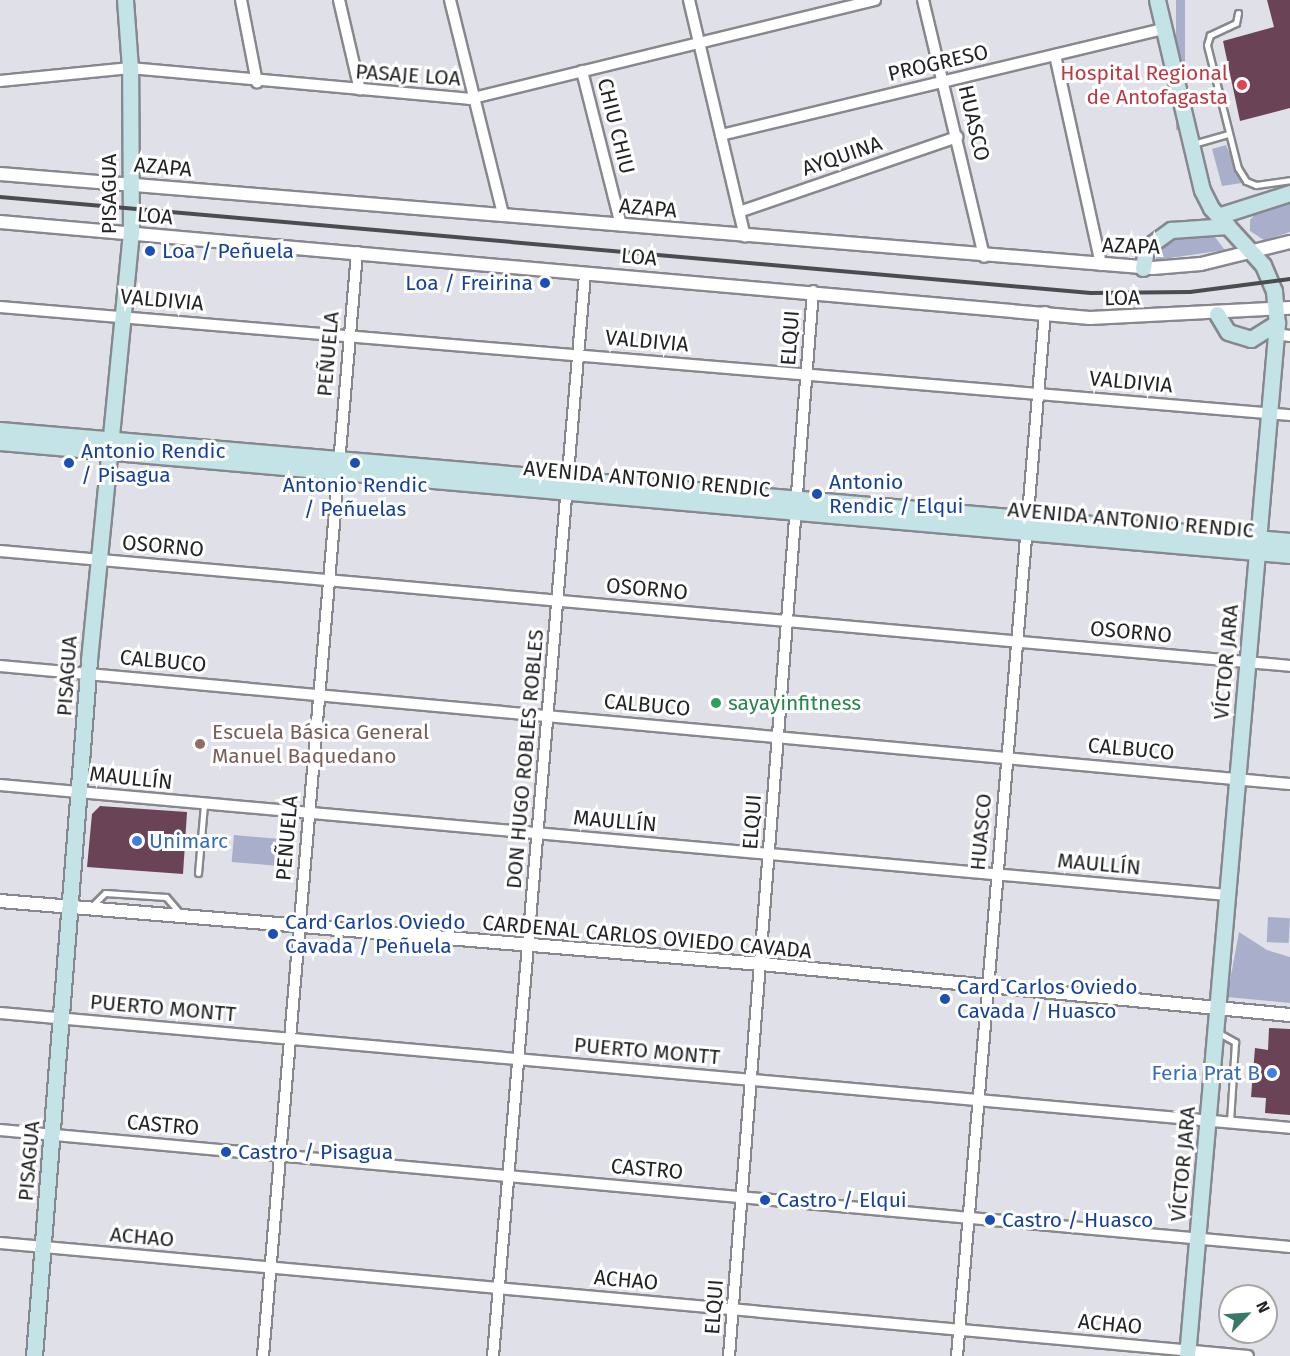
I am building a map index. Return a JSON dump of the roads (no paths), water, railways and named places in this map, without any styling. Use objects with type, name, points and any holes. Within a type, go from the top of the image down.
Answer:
[{"type":"main road","name":"PISAGUA","points":[[34,1356],[88,674],[131,233],[130,68],[124,0]]},
{"type":"main road","name":"VÍCTOR JARA","points":[[1157,0],[1202,190],[1223,221],[1251,250],[1268,274],[1282,322],[1269,413],[1188,1353]]},
{"type":"main road","points":[[1143,267],[1146,248],[1171,230],[1223,221],[1290,193]]},
{"type":"main road","points":[[1217,314],[1228,332],[1251,339],[1282,322]]},
{"type":"main road","name":"AVENIDA ANTONIO RENDIC","points":[[0,430],[109,446]]},
{"type":"main road","name":"AVENIDA ANTONIO RENDIC","points":[[0,442],[109,446],[1257,545],[1290,541]]},
{"type":"main road","name":"AVENIDA ANTONIO RENDIC","points":[[1257,545],[1290,555]]},
{"type":"street","points":[[241,0],[257,82]]},
{"type":"street","points":[[339,0],[360,90]]},
{"type":"street","points":[[450,0],[503,214]]},
{"type":"street","points":[[688,0],[745,236]]},
{"type":"street","name":"PASAJE LOA","points":[[0,81],[130,68],[257,82],[474,98],[874,0]]},
{"type":"street","name":"HUASCO","points":[[923,0],[984,256]]},
{"type":"street","name":"PROGRESO","points":[[721,135],[1163,30]]},
{"type":"street","points":[[1055,55],[1101,265]]},
{"type":"street","name":"CHIU CHIU","points":[[582,71],[621,225]]},
{"type":"street","name":"AYQUINA","points":[[739,212],[957,137]]},
{"type":"street","name":"AZAPA","points":[[0,174],[1101,265],[1143,267],[1201,264],[1251,250],[1290,243]]},
{"type":"street","name":"LOA","points":[[0,222],[813,291],[1090,318],[1217,314],[1282,322]]},
{"type":"street","name":"PEÑUELA","points":[[263,1356],[357,252]]},
{"type":"street","name":"DON HUGO ROBLES ROBLES","points":[[493,1356],[585,273]]},
{"type":"street","name":"ELQUI","points":[[729,1356],[813,291]]},
{"type":"street","name":"VALDIVIA","points":[[0,307],[1290,415]]},
{"type":"street","name":"HUASCO","points":[[957,1356],[1045,312]]},
{"type":"street","name":"OSORNO","points":[[0,551],[1290,666]]},
{"type":"street","name":"CALBUCO","points":[[0,666],[1290,783]]},
{"type":"street","name":"MAULLÍN","points":[[0,785],[309,815],[1227,895]]},
{"type":"street","name":"CARDENAL CARLOS OVIEDO CAVADA","points":[[0,901],[528,948],[760,964],[988,988],[1290,1015]]},
{"type":"street","name":"PUERTO MONTT","points":[[0,1012],[1290,1128]]},
{"type":"street","name":"CASTRO","points":[[0,1130],[1290,1247]]},
{"type":"street","name":"ACHAO","points":[[0,1243],[733,1309],[1188,1353],[1248,1356]]},
{"type":"lane","points":[[1238,13],[1236,22],[1210,35],[1207,45],[1238,168],[1246,181],[1256,185],[1290,180]]},
{"type":"lane","points":[[1191,145],[1229,134]]},
{"type":"lane","points":[[198,873],[204,804]]},
{"type":"lane","points":[[88,909],[105,894],[166,897],[183,917]]},
{"type":"lane","points":[[1215,1031],[1235,1042],[1230,1123]]},
{"type":"railway","points":[[0,197],[1091,293],[1190,292],[1290,279]]},
{"type":"place","name":"Hospital Regional de Antofagasta","points":[[1242,85]]},
{"type":"place","name":"Loa / Peñuela","points":[[150,251]]},
{"type":"place","name":"Loa / Freirina","points":[[545,283]]},
{"type":"place","name":"Antonio Rendic / Pisagua","points":[[69,463]]},
{"type":"place","name":"Antonio Rendic / Peñuelas","points":[[355,463]]},
{"type":"place","name":"Antonio Rendic / Elqui","points":[[817,494]]},
{"type":"place","name":"sayayinfitness","points":[[716,703]]},
{"type":"place","name":"Escuela Básica General Manuel Baquedano","points":[[200,744]]},
{"type":"place","name":"Unimarc","points":[[137,841]]},
{"type":"place","name":"Card Carlos Oviedo Cavada / Peñuela","points":[[273,934]]},
{"type":"place","name":"Card Carlos Oviedo Cavada / Huasco","points":[[945,999]]},
{"type":"place","name":"Feria Prat B","points":[[1272,1073]]},
{"type":"place","name":"Castro / Pisagua","points":[[226,1152]]},
{"type":"place","name":"Castro / Elqui","points":[[765,1200]]},
{"type":"place","name":"Castro / Huasco","points":[[990,1220]]}]
